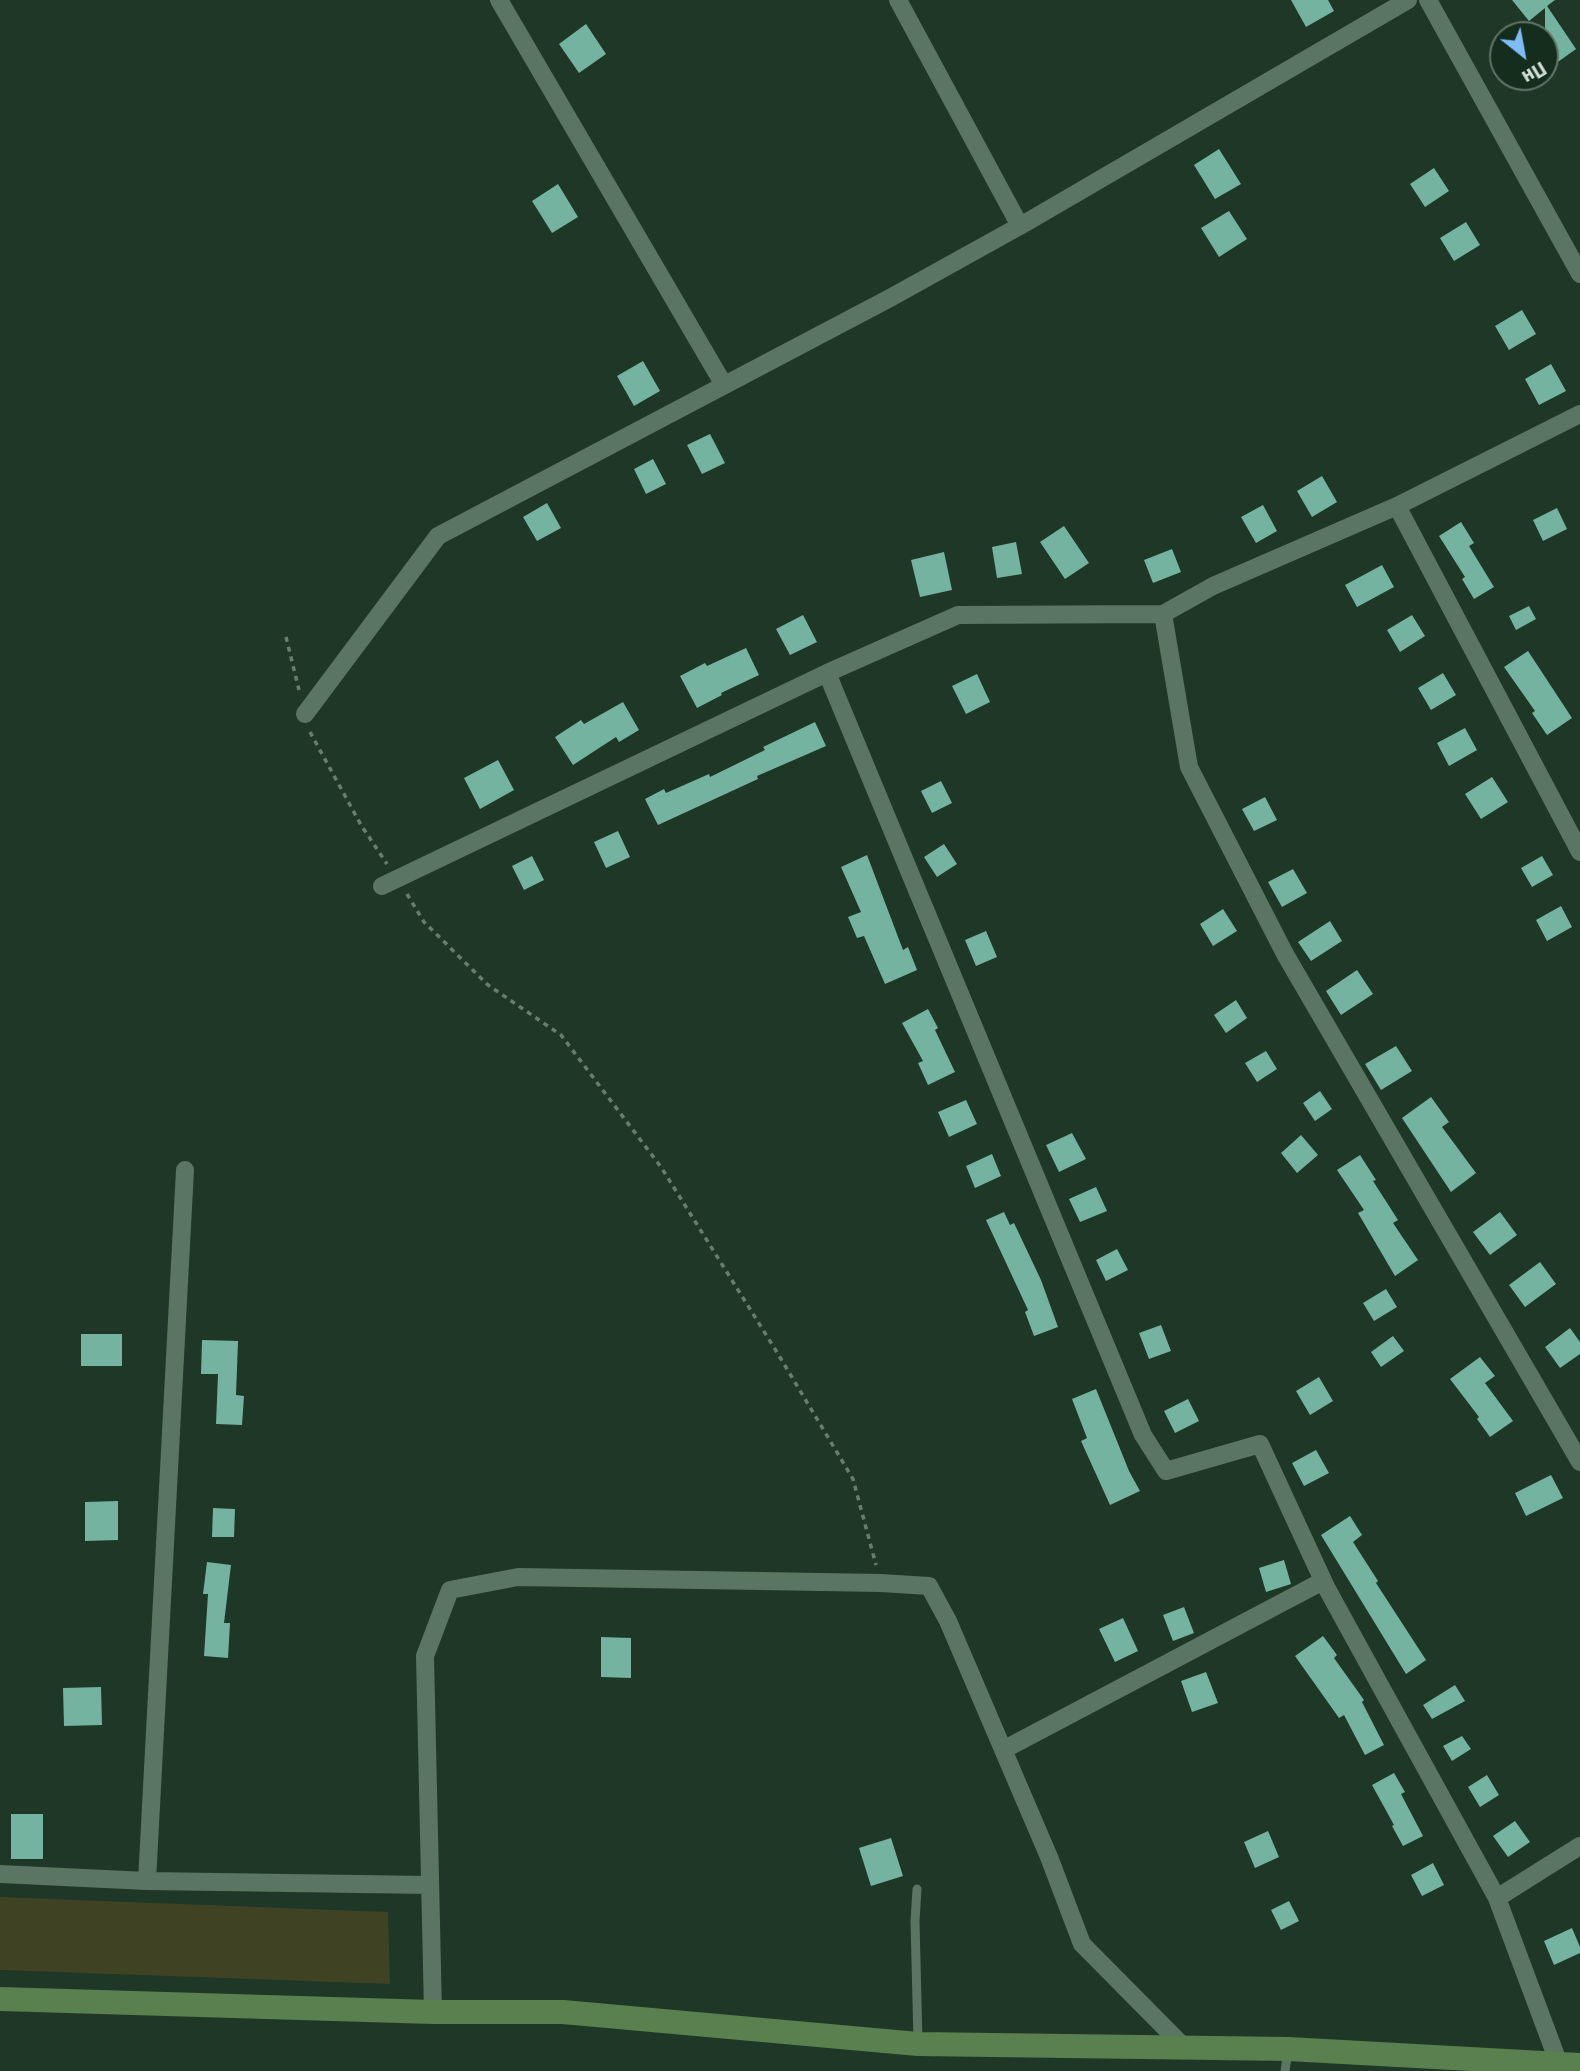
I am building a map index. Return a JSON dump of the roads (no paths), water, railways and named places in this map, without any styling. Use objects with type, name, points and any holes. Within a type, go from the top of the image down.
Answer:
[{"type":"main road","points":[[0,1999],[433,2012],[563,2012],[918,2044],[1185,2048],[1287,2060],[1570,2065]]},
{"type":"street","points":[[499,0],[724,385]]},
{"type":"street","points":[[898,0],[1020,226]]},
{"type":"street","points":[[305,714],[438,536],[1020,226],[1408,0]]},
{"type":"street","points":[[1428,0],[1580,274]]},
{"type":"street","points":[[390,883],[827,673],[958,615],[1163,614],[1213,586],[1397,506],[1580,414]]},
{"type":"street","points":[[1397,506],[1580,852]]},
{"type":"street","points":[[1163,614],[1189,767],[1285,954],[1580,1462]]},
{"type":"street","points":[[827,673],[1143,1435],[1166,1471],[1260,1444],[1323,1581],[1497,1898],[1570,2065]]},
{"type":"street","points":[[147,1881],[186,1171]]},
{"type":"street","points":[[433,2012],[425,1656],[450,1590],[518,1577],[881,1583],[929,1586],[948,1621],[1082,1944],[1185,2048]]},
{"type":"street","points":[[1003,1750],[1323,1581]]},
{"type":"street","points":[[1497,1898],[1580,1846]]},
{"type":"street","points":[[0,1874],[147,1881],[430,1885]]},
{"type":"lane","points":[[917,1889],[915,1921],[918,2044]]}]
